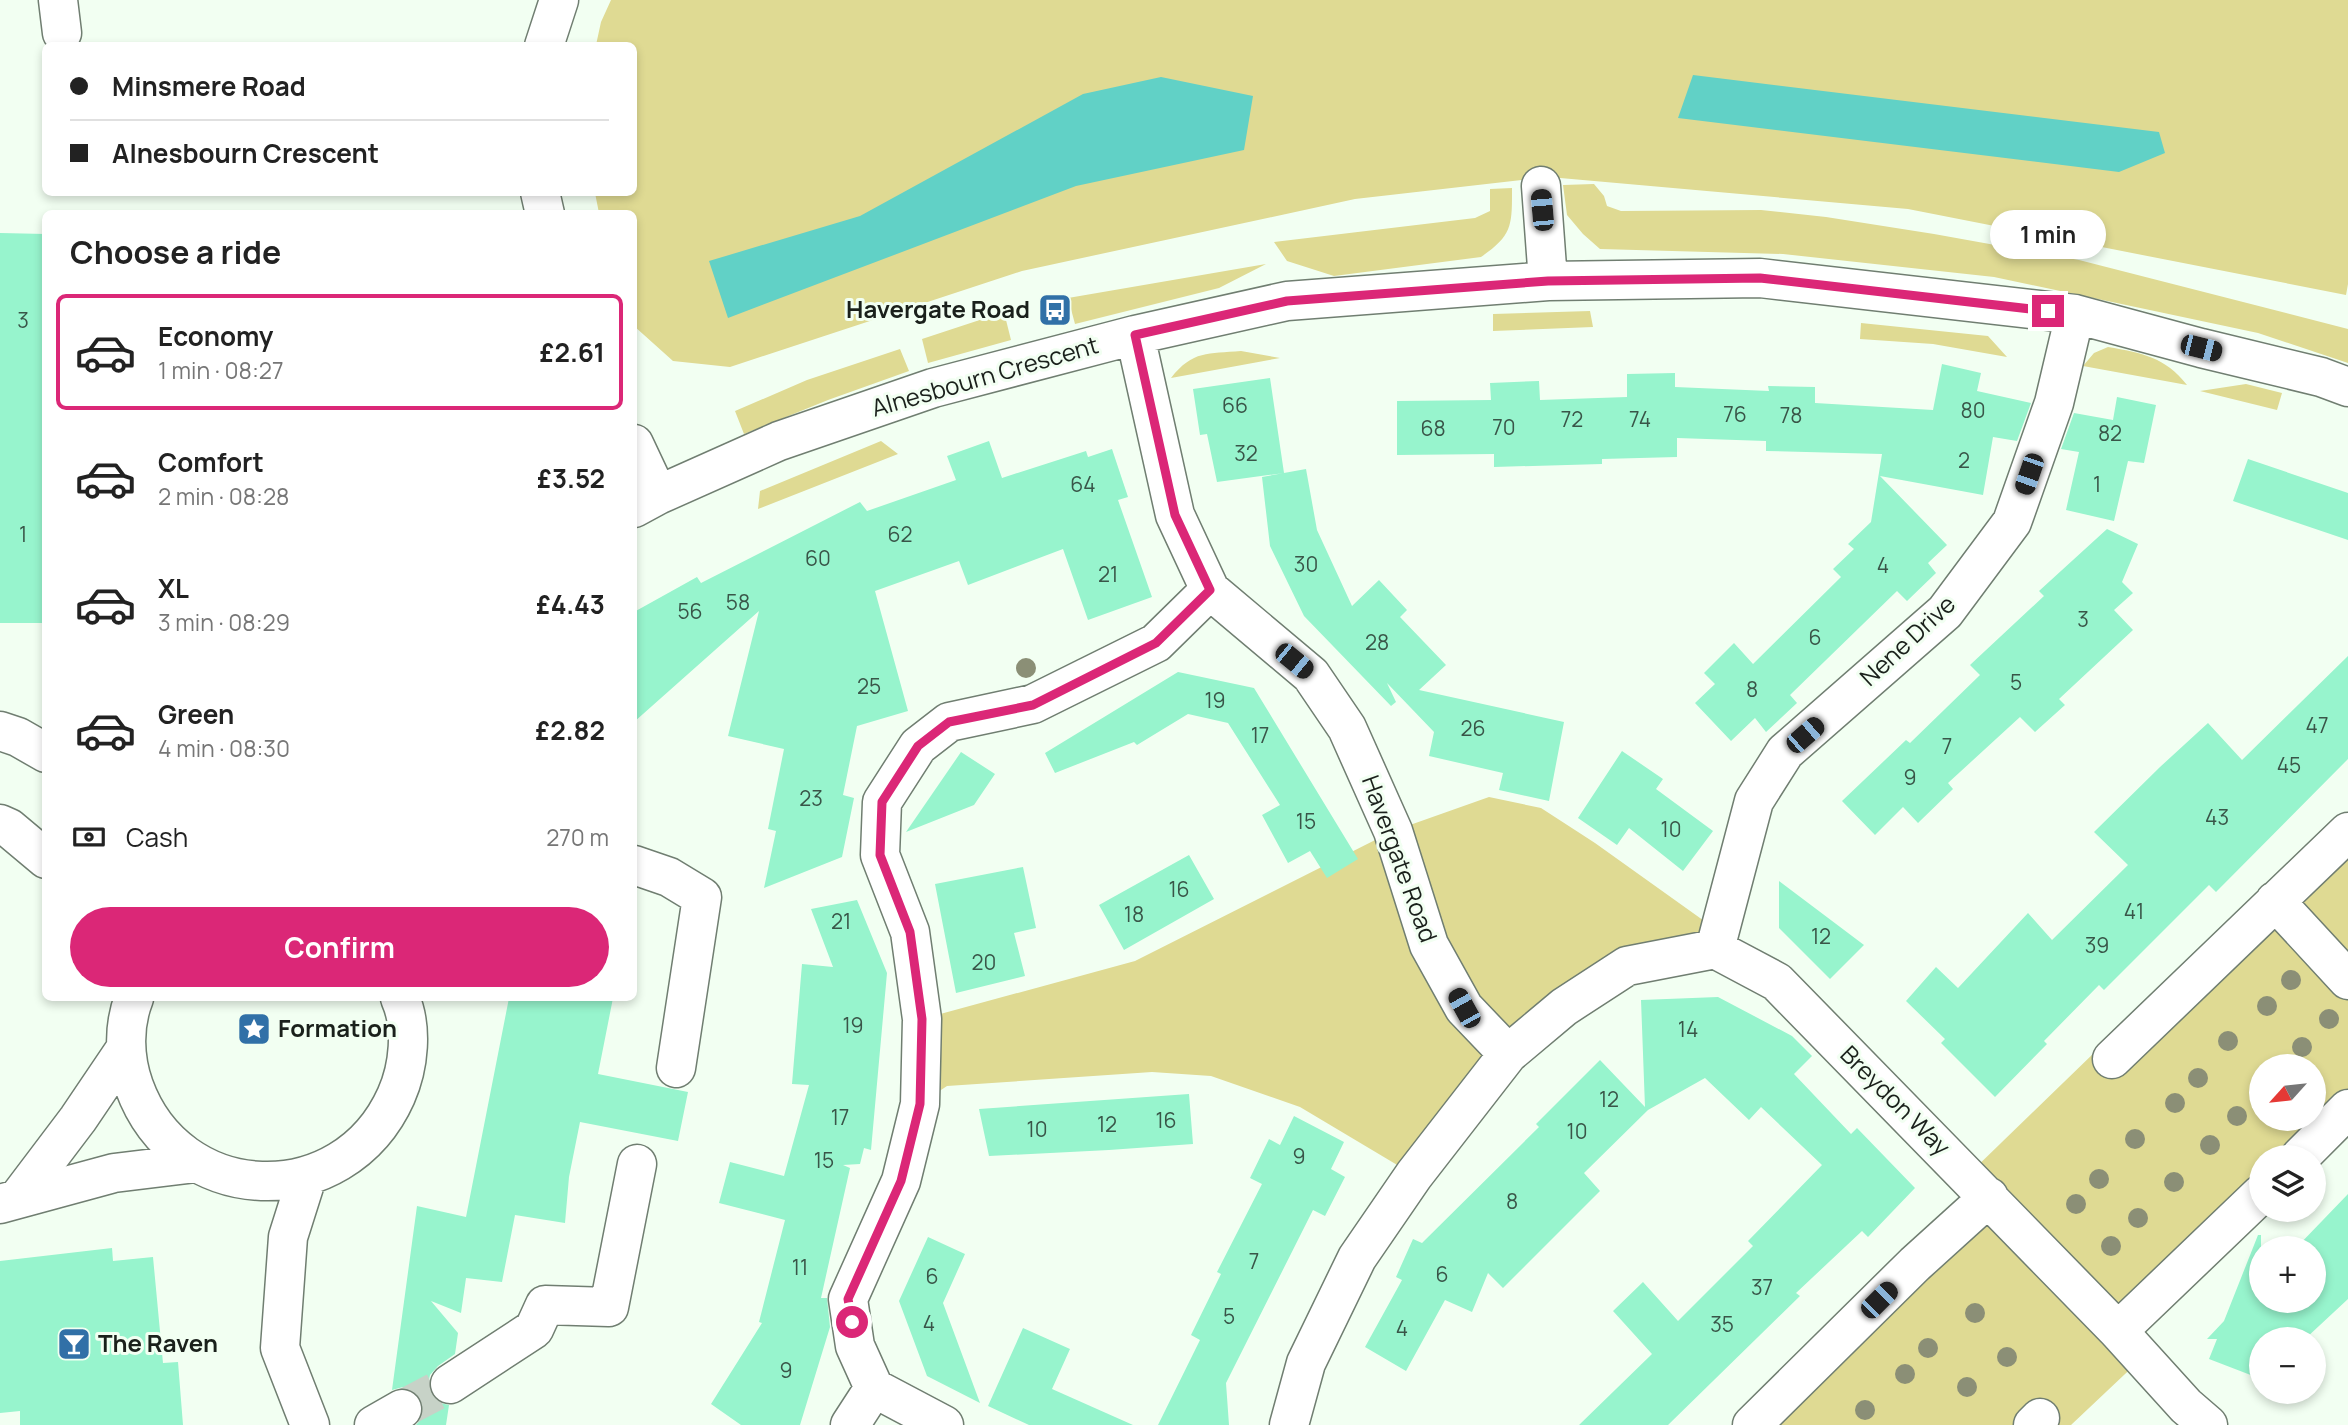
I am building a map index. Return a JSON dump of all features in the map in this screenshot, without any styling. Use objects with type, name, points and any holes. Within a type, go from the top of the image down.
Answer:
[{"type":"street","points":[[545,42],[559,0]]},
{"type":"street","points":[[1541,186],[1548,281]]},
{"type":"street","name":"Alnesbourn Crescent","points":[[646,502],[779,441],[933,388],[1135,335],[1287,301],[1548,281],[1760,278],[2075,314],[2321,377],[2348,387]]},
{"type":"street","name":"Nene Drive","points":[[1715,949],[1754,801],[1785,752],[1945,612],[2012,522],[2054,403],[2075,314]]},
{"type":"street","name":"Havergate Road","points":[[1135,335],[1175,515],[1210,590],[1311,675],[1347,728],[1393,831],[1429,945],[1464,1008],[1508,1054]]},
{"type":"street","points":[[637,458],[646,502]]},
{"type":"street","points":[[944,1425],[874,1388],[855,1346],[848,1299],[901,1181],[920,1104],[922,1019],[910,932],[880,855],[882,802],[918,746],[949,722],[1033,705],[1156,643],[1210,590]]},
{"type":"street","points":[[0,731],[18,737],[42,752]]},
{"type":"street","points":[[0,824],[9,828],[42,856]]},
{"type":"street","points":[[2112,1059],[2348,832]]},
{"type":"street","points":[[637,866],[669,877],[702,897],[676,1068]]},
{"type":"street","points":[[2275,901],[2348,980]]},
{"type":"street","points":[[1289,1425],[1306,1363],[1357,1258],[1414,1175],[1508,1054],[1564,1007],[1626,966],[1715,949]]},
{"type":"street","name":"Breydon Way","points":[[1715,949],[1777,982],[1989,1197],[2186,1406],[2208,1425]]},
{"type":"street","points":[[131,1001],[126,1048],[133,1084],[154,1126],[173,1147],[196,1163],[232,1178],[269,1182],[307,1177],[336,1165],[362,1146],[387,1115],[403,1079],[408,1042],[402,1001]]},
{"type":"street","points":[[9,1200],[78,1119],[126,1048]]},
{"type":"street","points":[[2312,1145],[2348,1109]]},
{"type":"street","points":[[9,1200],[114,1172],[196,1163]]},
{"type":"street","points":[[450,1384],[534,1329],[545,1304],[609,1307],[637,1164]]},
{"type":"street","points":[[307,1177],[288,1237],[280,1348],[310,1425]]},
{"type":"street","points":[[1752,1425],[1915,1264],[1989,1197]]},
{"type":"street","points":[[2118,1331],[2249,1205]]},
{"type":"street","points":[[850,1425],[874,1388]]},
{"type":"shaded area","points":[[611,0],[2348,0],[2348,284],[2346,295],[1908,209],[1549,177],[1355,199],[1022,271],[730,367],[673,361],[637,329],[637,210],[598,210],[596,196],[637,196],[637,42],[597,42],[601,22]]},
{"type":"shaded area","points":[[1594,184],[1604,196],[1607,206],[1621,211],[1761,210],[1826,217],[2079,260],[2348,329],[2348,363],[2258,333],[1994,277],[1783,254],[1600,249],[1567,215],[1563,185]]},
{"type":"shaded area","points":[[1512,188],[1509,228],[1499,242],[1481,257],[1334,276],[1287,261],[1274,242],[1475,218],[1490,211],[1490,189]]},
{"type":"shaded area","points":[[1266,264],[1219,288],[1075,324],[1068,298]]},
{"type":"shaded area","points":[[1590,311],[1593,327],[1493,331],[1493,314]]},
{"type":"shaded area","points":[[1004,312],[1011,340],[928,363],[922,339]]},
{"type":"shaded area","points":[[1861,323],[1988,336],[2007,357],[1933,344],[1860,339]]},
{"type":"shaded area","points":[[2108,347],[2161,362],[2187,385],[2083,366],[2094,353]]},
{"type":"shaded area","points":[[900,349],[909,371],[744,434],[735,411],[807,380]]},
{"type":"shaded area","points":[[1241,351],[1280,358],[1171,378],[1194,358],[1210,353]]},
{"type":"shaded area","points":[[2246,384],[2282,393],[2277,410],[2200,391]]},
{"type":"shaded area","points":[[881,441],[898,454],[758,509],[760,491]]},
{"type":"shaded area","points":[[1489,797],[1541,808],[1721,933],[1564,1007],[1414,1175],[1300,1107],[1211,1076],[1152,1072],[947,1086],[920,1104],[922,1019],[1135,961],[1393,831]]},
{"type":"shaded area","points":[[2348,832],[2348,1109],[2326,1131],[2312,1145],[2249,1145],[2249,1206],[2119,1331],[2142,1358],[2071,1425],[1752,1425],[1988,1198],[1968,1175],[2096,1051]]},
{"type":"water","points":[[1693,75],[2159,132],[2165,153],[2119,172],[1678,118]]},
{"type":"water","points":[[1161,77],[1253,96],[1244,150],[1076,186],[728,318],[709,261],[860,216],[1083,94]]},
{"type":"building","points":[[0,233],[42,234],[42,623],[0,623]]},
{"type":"building","points":[[1942,364],[1981,373],[1977,391],[2031,403],[2017,441],[1993,437],[1983,495],[1880,476],[1947,545],[1928,563],[1936,573],[1907,601],[1897,591],[1790,695],[1797,703],[1766,732],[1755,718],[1731,741],[1695,703],[1715,684],[1704,673],[1734,643],[1753,664],[1841,577],[1833,569],[1854,549],[1848,544],[1871,522],[1882,454],[1766,451],[1766,441],[1677,438],[1677,457],[1602,459],[1602,464],[1494,467],[1494,454],[1397,455],[1397,401],[1491,400],[1490,383],[1539,381],[1540,400],[1627,397],[1627,374],[1675,373],[1675,387],[1769,391],[1768,386],[1815,387],[1815,403],[1933,410]]},
{"type":"building","points":[[1270,378],[1284,473],[1217,482],[1207,434],[1200,435],[1193,389]]},
{"type":"building","points":[[2117,397],[2156,405],[2144,463],[2128,461],[2114,521],[2066,510],[2079,452],[2061,449],[2074,413],[2113,420]]},
{"type":"building","points":[[989,441],[1002,478],[1086,451],[1088,457],[1112,449],[1128,497],[1118,500],[1152,597],[1088,620],[1063,549],[968,585],[959,561],[875,591],[908,711],[857,726],[843,795],[854,798],[842,857],[764,888],[776,831],[768,829],[784,749],[728,736],[759,611],[637,719],[637,610],[697,577],[701,583],[860,502],[867,511],[956,480],[947,456]]},
{"type":"building","points":[[2248,459],[2348,493],[2348,540],[2233,501]]},
{"type":"building","points":[[1306,469],[1317,530],[1352,606],[1379,580],[1407,610],[1400,617],[1446,665],[1419,690],[1564,722],[1549,801],[1499,790],[1503,773],[1429,756],[1434,732],[1387,683],[1396,702],[1391,706],[1304,616],[1270,546],[1262,477]]},
{"type":"building","points":[[2107,529],[2138,544],[2122,582],[2133,593],[2114,610],[2133,630],[2059,699],[2065,705],[2035,732],[2020,717],[1948,783],[1953,789],[1918,823],[1903,807],[1875,835],[1842,801],[1906,740],[1910,743],[1980,675],[1970,665],[2044,596],[2039,591]]},
{"type":"building","points":[[2348,656],[2348,759],[2216,892],[2209,885],[2104,990],[2099,985],[2044,1041],[2047,1044],[1995,1097],[1941,1043],[1945,1039],[1906,1001],[1936,967],[1958,988],[2028,913],[2052,940],[2128,865],[2094,832],[2160,767],[2208,723],[2242,760]]},
{"type":"building","points":[[1178,672],[1254,688],[1358,859],[1327,878],[1310,851],[1288,863],[1262,815],[1280,805],[1228,723],[1188,714],[1137,745],[1134,742],[1055,773],[1045,753]]},
{"type":"building","points":[[1622,751],[1663,779],[1656,789],[1713,831],[1683,871],[1629,828],[1617,845],[1578,818]]},
{"type":"building","points":[[961,752],[995,774],[974,805],[906,832]]},
{"type":"building","points":[[1189,855],[1214,899],[1124,950],[1099,905]]},
{"type":"building","points":[[1023,867],[1036,928],[1014,933],[1025,976],[956,993],[935,884]]},
{"type":"building","points":[[1779,881],[1864,945],[1830,979],[1779,928]]},
{"type":"building","points":[[857,900],[887,973],[871,1150],[864,1148],[860,1164],[843,1165],[850,1168],[821,1298],[827,1298],[830,1327],[800,1425],[741,1425],[711,1404],[762,1323],[759,1322],[785,1220],[719,1203],[730,1162],[784,1176],[809,1085],[792,1084],[802,964],[833,967],[811,909]]},
{"type":"building","points":[[1718,997],[1792,1036],[1812,1056],[1794,1074],[1851,1134],[1857,1128],[1915,1188],[1868,1237],[1862,1231],[1796,1293],[1800,1296],[1668,1425],[1579,1425],[1652,1354],[1613,1311],[1643,1282],[1678,1321],[1753,1246],[1748,1241],[1822,1165],[1761,1107],[1749,1120],[1705,1078],[1648,1110],[1584,1173],[1600,1191],[1503,1288],[1488,1273],[1472,1312],[1445,1300],[1406,1371],[1365,1347],[1402,1280],[1396,1277],[1413,1239],[1422,1243],[1539,1127],[1536,1124],[1600,1060],[1645,1107],[1641,1000]]},
{"type":"building","points":[[508,1001],[612,1001],[598,1074],[688,1092],[678,1141],[580,1122],[569,1177],[565,1223],[515,1215],[502,1282],[466,1278],[461,1313],[431,1301],[458,1333],[455,1354],[430,1375],[428,1385],[432,1396],[440,1403],[449,1405],[446,1425],[416,1425],[424,1410],[421,1398],[412,1390],[403,1387],[392,1390],[417,1206],[466,1217]]},
{"type":"building","points":[[1189,1094],[1193,1144],[989,1156],[979,1109]]},
{"type":"building","points":[[1294,1116],[1344,1142],[1331,1169],[1345,1177],[1325,1216],[1313,1210],[1226,1383],[1229,1425],[1158,1425],[1200,1340],[1191,1335],[1221,1274],[1217,1272],[1262,1184],[1250,1178],[1269,1139],[1280,1145]]},
{"type":"building","points":[[2348,1194],[2348,1299],[2318,1327],[2249,1327],[2249,1374],[2209,1359],[2217,1339],[2207,1339],[2224,1321],[2249,1258],[2249,1313],[2326,1313],[2326,1236],[2308,1236],[2321,1222],[2326,1222],[2326,1217]]},
{"type":"building","points":[[928,1237],[965,1254],[943,1303],[980,1403],[927,1376],[899,1301]]},
{"type":"building","name":"The Raven","points":[[112,1248],[113,1261],[153,1257],[163,1363],[178,1362],[183,1425],[20,1425],[20,1411],[0,1413],[0,1261]]},
{"type":"building","points":[[1023,1328],[1070,1349],[1052,1389],[1133,1425],[1029,1425],[988,1406]]},
{"type":"tunnel","points":[[402,1409],[450,1384]]},
{"type":"place","name":"Havergate Road","points":[[1055,310]]},
{"type":"place","name":"Formation","points":[[254,1029]]},
{"type":"place","name":"The Raven","points":[[74,1344]]},
{"type":"route","points":[[852,1322],[848,1299],[901,1181],[920,1104],[922,1019],[910,932],[880,855],[882,802],[918,746],[949,722],[1033,705],[1156,643],[1210,590],[1175,515],[1135,335],[1287,301],[1548,281],[1760,278],[2048,311]]}]
